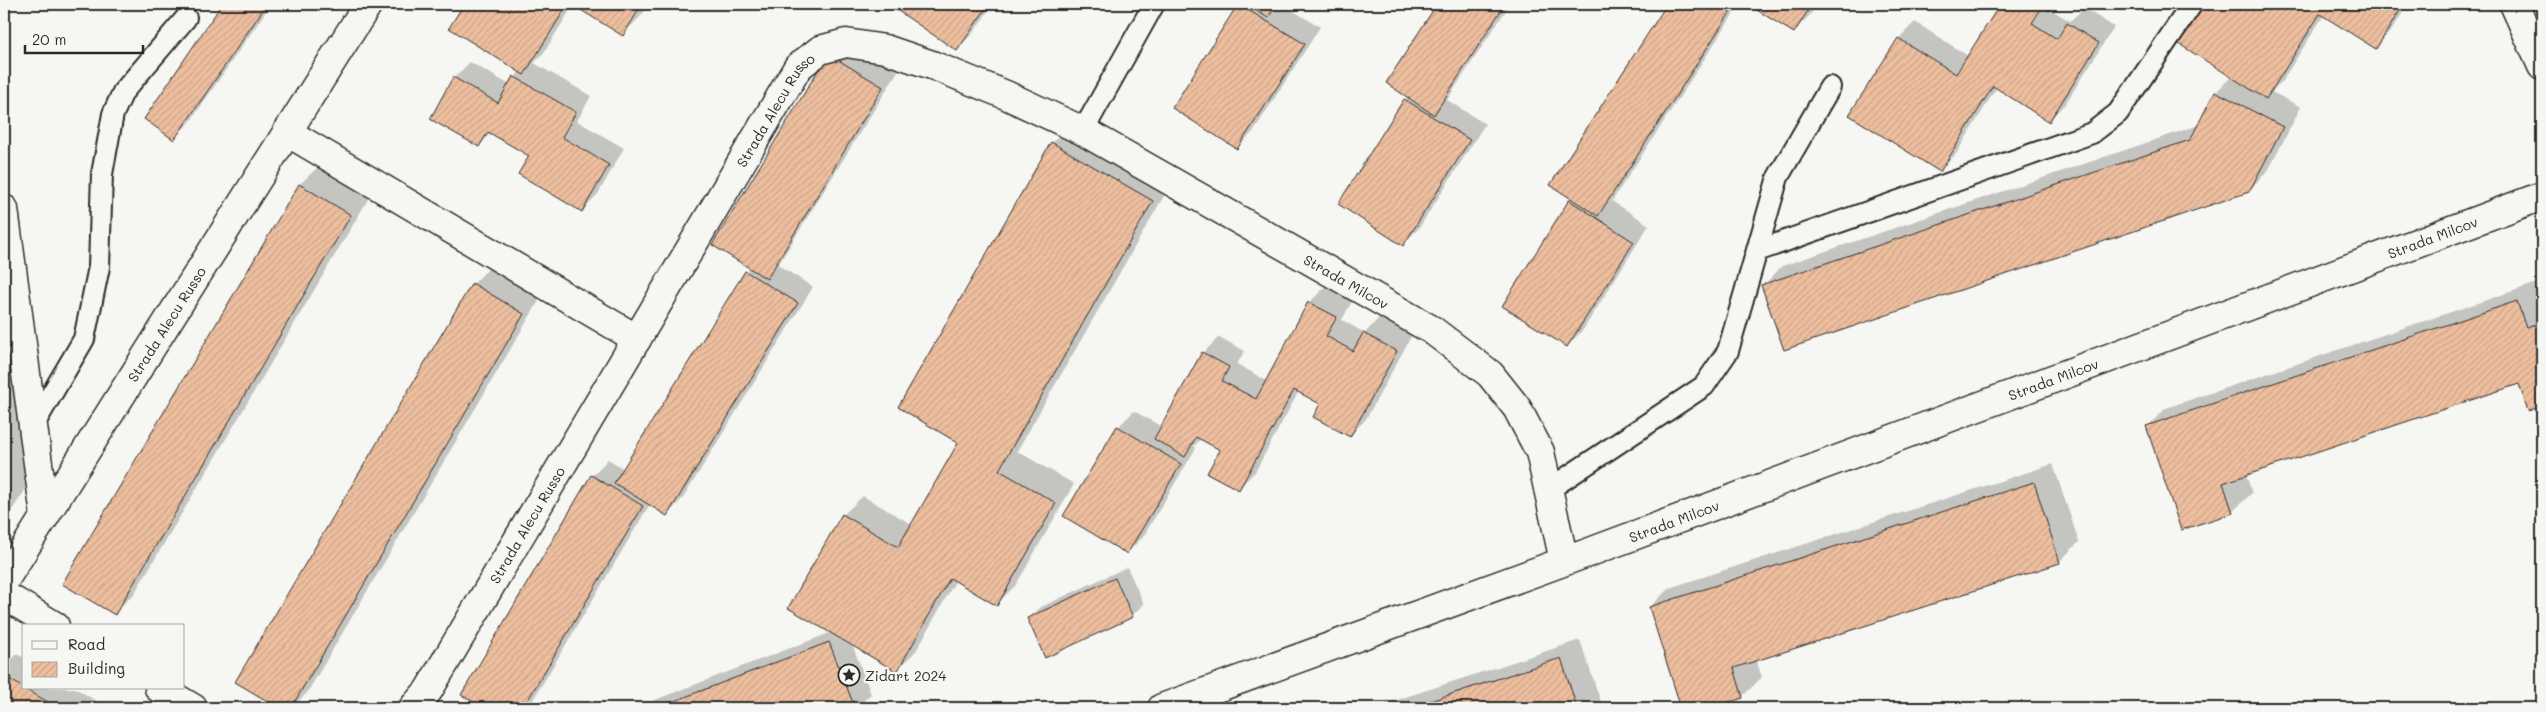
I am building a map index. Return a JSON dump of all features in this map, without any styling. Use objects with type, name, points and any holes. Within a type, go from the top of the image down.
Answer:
[{"type":"street","name":"Strada Alecu Russo","points":[[4,581],[368,4]]},
{"type":"street","points":[[2514,4],[2542,66]]},
{"type":"street","name":"Strada Alecu Russo","points":[[413,708],[428,691],[798,67],[820,50],[846,43],[885,49],[932,64],[1083,131]]},
{"type":"street","name":"Strada Milcov","points":[[1083,131],[1432,330],[1490,374],[1517,408],[1540,452],[1564,561]]},
{"type":"street","points":[[287,132],[637,339]]},
{"type":"street","name":"Strada Milcov","points":[[1162,708],[1564,561],[2542,196]]},
{"type":"street","points":[[4,209],[45,516]]},
{"type":"street","points":[[4,595],[52,624]]},
{"type":"street","points":[[162,690],[193,708]]},
{"type":"lane","points":[[1083,131],[1154,4]]},
{"type":"lane","points":[[1757,251],[2092,133],[2118,113],[2192,4]]},
{"type":"lane","points":[[33,426],[84,339],[99,267],[102,174],[113,114],[123,92],[186,18]]},
{"type":"lane","points":[[1548,490],[1704,386],[1728,351],[1778,177],[1830,87]]},
{"type":"building","points":[[222,4],[267,4],[174,140],[144,119]]},
{"type":"building","points":[[464,4],[568,4],[524,75],[449,28]]},
{"type":"building","points":[[571,4],[642,4],[623,36]]},
{"type":"building","points":[[888,4],[989,4],[957,51]]},
{"type":"building","points":[[1238,4],[1305,44],[1237,149],[1172,108]]},
{"type":"building","points":[[1246,4],[1277,4],[1268,18]]},
{"type":"building","points":[[1437,4],[1505,4],[1434,115],[1386,83]]},
{"type":"building","points":[[1667,4],[1727,4],[1733,8],[1598,216],[1550,185]]},
{"type":"building","points":[[1747,4],[1812,4],[1794,33]]},
{"type":"building","points":[[2000,4],[2032,4],[2041,9],[2032,23],[2057,39],[2067,23],[2099,43],[2049,122],[1993,86],[1940,172],[1849,115],[1898,38],[1956,74]]},
{"type":"building","points":[[2038,4],[2054,4],[2049,11]]},
{"type":"building","points":[[2200,4],[2404,4],[2376,49],[2320,14],[2266,99],[2176,42]]},
{"type":"building","points":[[2542,4],[2542,31],[2533,26]]},
{"type":"building","points":[[828,54],[883,87],[767,279],[712,245]]},
{"type":"building","points":[[513,76],[576,112],[562,137],[609,165],[582,212],[518,174],[529,156],[488,132],[479,147],[430,119],[453,77],[498,103]]},
{"type":"building","points":[[2215,91],[2283,127],[2249,192],[1784,350],[1761,285],[2190,140]]},
{"type":"building","points":[[1404,99],[1470,140],[1403,246],[1338,204]]},
{"type":"building","points":[[1051,142],[1153,201],[999,470],[1056,503],[997,606],[950,578],[897,672],[788,608],[842,514],[898,547],[958,443],[898,407]]},
{"type":"building","points":[[299,184],[351,215],[115,615],[62,584]]},
{"type":"building","points":[[1569,200],[1634,242],[1567,347],[1502,306]]},
{"type":"building","points":[[745,271],[798,303],[667,516],[614,483]]},
{"type":"building","points":[[472,283],[524,314],[291,708],[279,708],[235,682]]},
{"type":"building","points":[[2517,301],[2526,328],[2542,323],[2542,406],[2528,411],[2519,384],[2223,483],[2233,513],[2181,530],[2146,426]]},
{"type":"building","points":[[1308,302],[1337,317],[1326,336],[1353,351],[1363,333],[1397,351],[1350,437],[1313,417],[1320,404],[1294,390],[1239,490],[1207,473],[1220,450],[1196,437],[1185,457],[1154,439],[1202,352],[1229,367],[1222,381],[1256,399]]},
{"type":"building","points":[[1117,426],[1181,464],[1127,554],[1063,516]]},
{"type":"building","points":[[4,450],[7,460],[8,495],[4,508]]},
{"type":"building","points":[[591,475],[643,506],[523,708],[484,708],[461,695]]},
{"type":"building","points":[[2034,482],[2060,563],[1734,668],[1743,698],[1710,708],[1681,708],[1649,607]]},
{"type":"building","points":[[1115,578],[1133,617],[1045,658],[1027,618]]},
{"type":"building","points":[[829,642],[855,708],[656,708]]},
{"type":"building","points":[[1561,658],[1577,708],[1409,708]]},
{"type":"building","points":[[4,676],[22,687],[22,690],[27,690],[58,708],[4,708]]},
{"type":"place","name":"Zidart 2024","points":[[849,675]]}]
